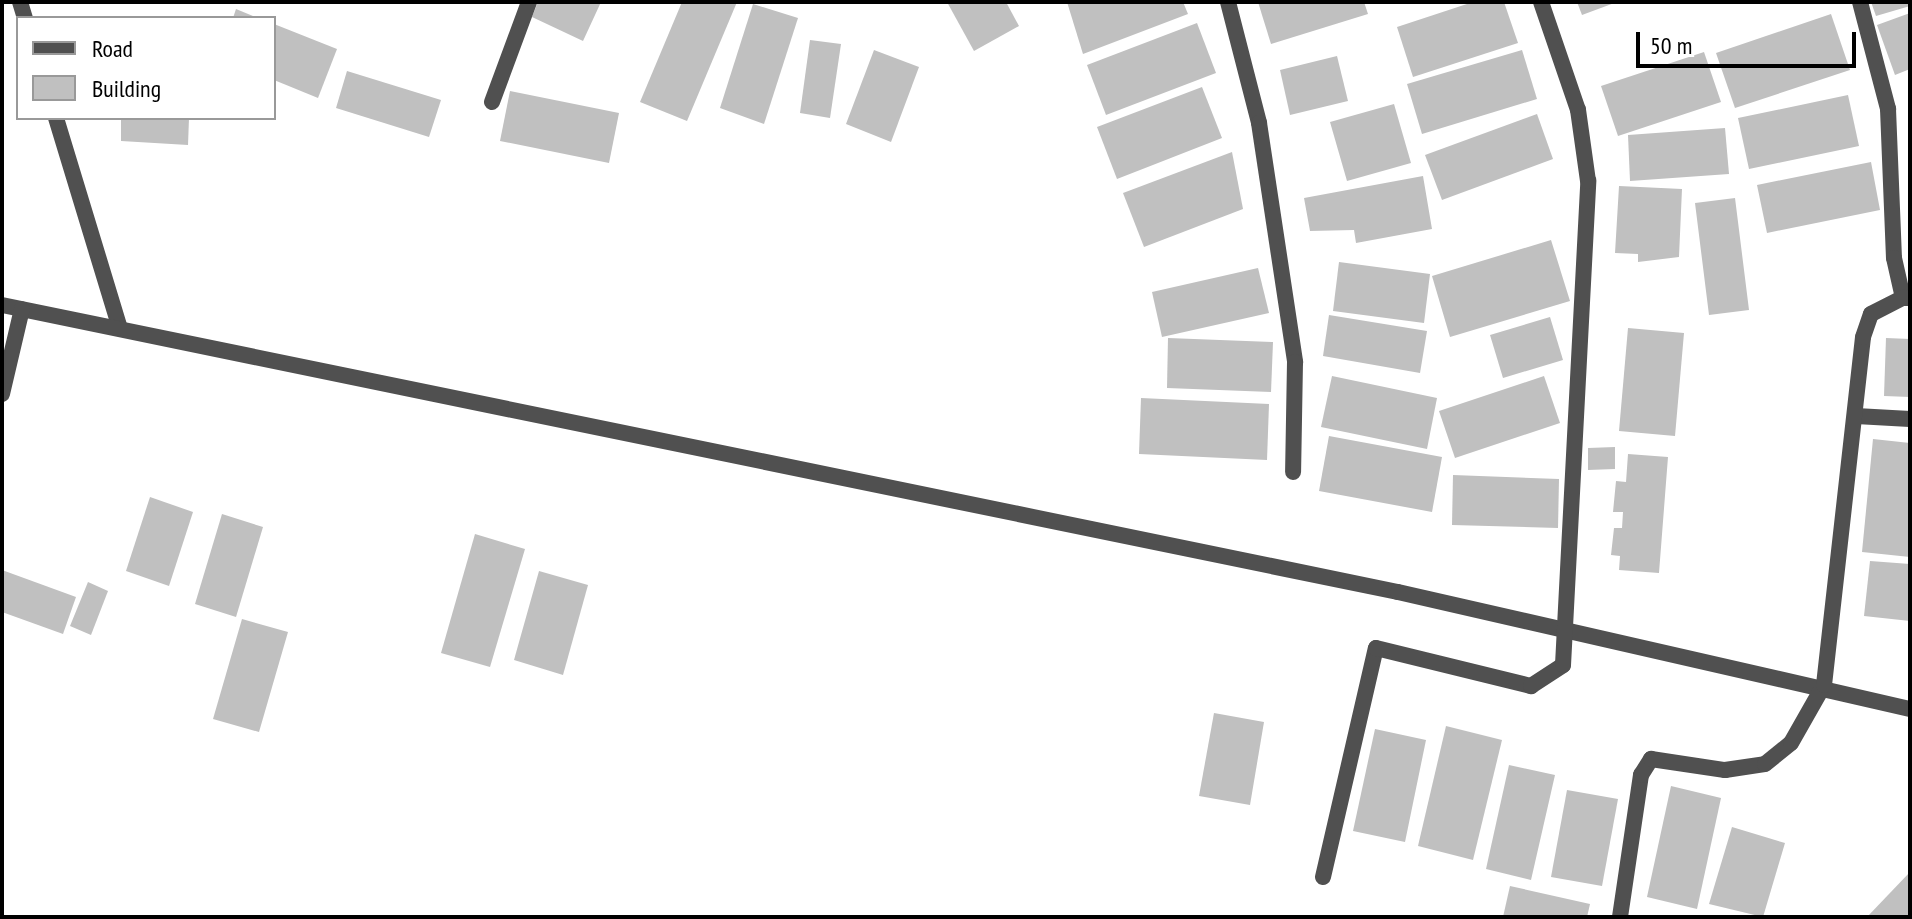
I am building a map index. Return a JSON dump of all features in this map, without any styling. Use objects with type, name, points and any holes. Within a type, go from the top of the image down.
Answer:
[{"type":"street","points":[[492,102],[529,2]]},
{"type":"street","points":[[1228,2],[1259,123],[1295,362],[1293,472]]},
{"type":"street","points":[[1323,877],[1376,648],[1531,686],[1563,665],[1568,629],[1588,181],[1578,110],[1541,2]]},
{"type":"street","points":[[1620,917],[1641,775],[1651,759],[1725,770],[1765,764],[1791,743],[1824,685],[1871,314],[1907,298],[1894,258],[1888,109],[1860,2]]},
{"type":"street","points":[[57,120],[120,329]]},
{"type":"street","points":[[2,305],[1568,629],[1824,685],[1910,709]]},
{"type":"street","points":[[2,394],[22,309]]},
{"type":"street","points":[[1856,416],[1910,419]]},
{"type":"building","points":[[538,2],[601,2],[583,41],[532,17]]},
{"type":"building","points":[[682,2],[737,2],[687,121],[640,102]]},
{"type":"building","points":[[947,2],[1006,2],[1019,26],[974,51]]},
{"type":"building","points":[[1067,2],[1183,2],[1188,14],[1083,54]]},
{"type":"building","points":[[1258,2],[1364,2],[1368,14],[1271,44]]},
{"type":"building","points":[[1473,2],[1504,2],[1518,43],[1413,77],[1397,27]]},
{"type":"building","points":[[1577,2],[1617,2],[1582,15]]},
{"type":"building","points":[[1871,2],[1910,2],[1910,6],[1876,16]]},
{"type":"building","points":[[753,4],[798,18],[764,124],[720,108]]},
{"type":"building","points":[[236,9],[253,16],[234,16]]},
{"type":"building","points":[[1910,13],[1910,69],[1895,75],[1877,25]]},
{"type":"building","points":[[1831,14],[1850,70],[1735,108],[1716,53]]},
{"type":"building","points":[[1197,23],[1216,73],[1106,115],[1087,65]]},
{"type":"building","points":[[276,25],[337,49],[318,98],[276,81]]},
{"type":"building","points":[[810,40],[841,44],[830,118],[800,113]]},
{"type":"building","points":[[874,50],[919,67],[891,142],[846,124]]},
{"type":"building","points":[[1522,50],[1537,99],[1422,134],[1407,84]]},
{"type":"building","points":[[1704,52],[1721,102],[1618,136],[1601,86]]},
{"type":"building","points":[[1337,56],[1348,101],[1290,115],[1280,70]]},
{"type":"building","points":[[347,71],[441,100],[429,137],[336,108]]},
{"type":"building","points":[[1202,87],[1222,138],[1117,179],[1097,127]]},
{"type":"building","points":[[510,91],[619,113],[609,163],[500,141]]},
{"type":"building","points":[[1848,95],[1859,146],[1749,169],[1738,118]]},
{"type":"building","points":[[1394,104],[1411,163],[1347,181],[1330,122]]},
{"type":"building","points":[[1537,114],[1553,159],[1442,200],[1425,155]]},
{"type":"building","points":[[121,120],[189,120],[188,145],[121,141]]},
{"type":"building","points":[[1725,128],[1729,174],[1630,181],[1628,135]]},
{"type":"building","points":[[1232,152],[1243,209],[1144,247],[1123,193]]},
{"type":"building","points":[[1871,162],[1880,210],[1767,233],[1757,185]]},
{"type":"building","points":[[1423,176],[1432,229],[1356,243],[1354,230],[1310,231],[1304,198]]},
{"type":"building","points":[[1619,186],[1682,189],[1679,257],[1638,262],[1638,254],[1615,253]]},
{"type":"building","points":[[1735,198],[1749,310],[1709,315],[1695,203]]},
{"type":"building","points":[[1551,240],[1570,301],[1450,337],[1432,276]]},
{"type":"building","points":[[1339,262],[1430,274],[1424,323],[1333,311]]},
{"type":"building","points":[[1258,268],[1269,313],[1162,337],[1152,292]]},
{"type":"building","points":[[1329,315],[1427,331],[1420,373],[1323,356]]},
{"type":"building","points":[[1550,317],[1563,360],[1503,378],[1490,335]]},
{"type":"building","points":[[1628,328],[1684,333],[1675,436],[1619,431]]},
{"type":"building","points":[[1168,338],[1273,342],[1271,392],[1167,388]]},
{"type":"building","points":[[1886,338],[1910,339],[1910,397],[1884,396]]},
{"type":"building","points":[[1332,376],[1437,398],[1427,449],[1321,427]]},
{"type":"building","points":[[1544,376],[1560,423],[1455,458],[1439,411]]},
{"type":"building","points":[[1141,398],[1269,404],[1267,460],[1139,454]]},
{"type":"building","points":[[1329,436],[1442,457],[1432,512],[1319,491]]},
{"type":"building","points":[[1873,439],[1910,443],[1910,557],[1862,552]]},
{"type":"building","points":[[1615,447],[1615,469],[1588,470],[1588,448]]},
{"type":"building","points":[[1628,454],[1668,457],[1659,573],[1619,570],[1620,556],[1611,555],[1614,528],[1622,528],[1623,512],[1613,512],[1616,481],[1626,482]]},
{"type":"building","points":[[1453,475],[1559,479],[1558,528],[1452,525]]},
{"type":"building","points":[[150,497],[193,512],[169,586],[126,571]]},
{"type":"building","points":[[222,514],[263,527],[236,617],[195,604]]},
{"type":"building","points":[[475,534],[525,549],[490,667],[441,653]]},
{"type":"building","points":[[1870,561],[1910,564],[1910,621],[1864,616]]},
{"type":"building","points":[[2,570],[76,597],[63,634],[2,612]]},
{"type":"building","points":[[539,571],[588,585],[563,675],[514,660]]},
{"type":"building","points":[[88,582],[108,591],[91,635],[70,626]]},
{"type":"building","points":[[242,619],[288,632],[259,732],[213,719]]},
{"type":"building","points":[[1214,713],[1264,722],[1250,805],[1199,796]]},
{"type":"building","points":[[1446,726],[1502,740],[1473,860],[1418,846]]},
{"type":"building","points":[[1375,729],[1426,740],[1405,842],[1353,831]]},
{"type":"building","points":[[1509,765],[1555,775],[1531,880],[1486,869]]},
{"type":"building","points":[[1671,786],[1721,798],[1697,909],[1647,897]]},
{"type":"building","points":[[1567,790],[1618,799],[1602,886],[1551,877]]},
{"type":"building","points":[[1732,827],[1785,843],[1763,917],[1709,904]]},
{"type":"building","points":[[1910,872],[1910,917],[1867,917]]},
{"type":"building","points":[[1510,886],[1590,904],[1587,917],[1503,917]]}]
